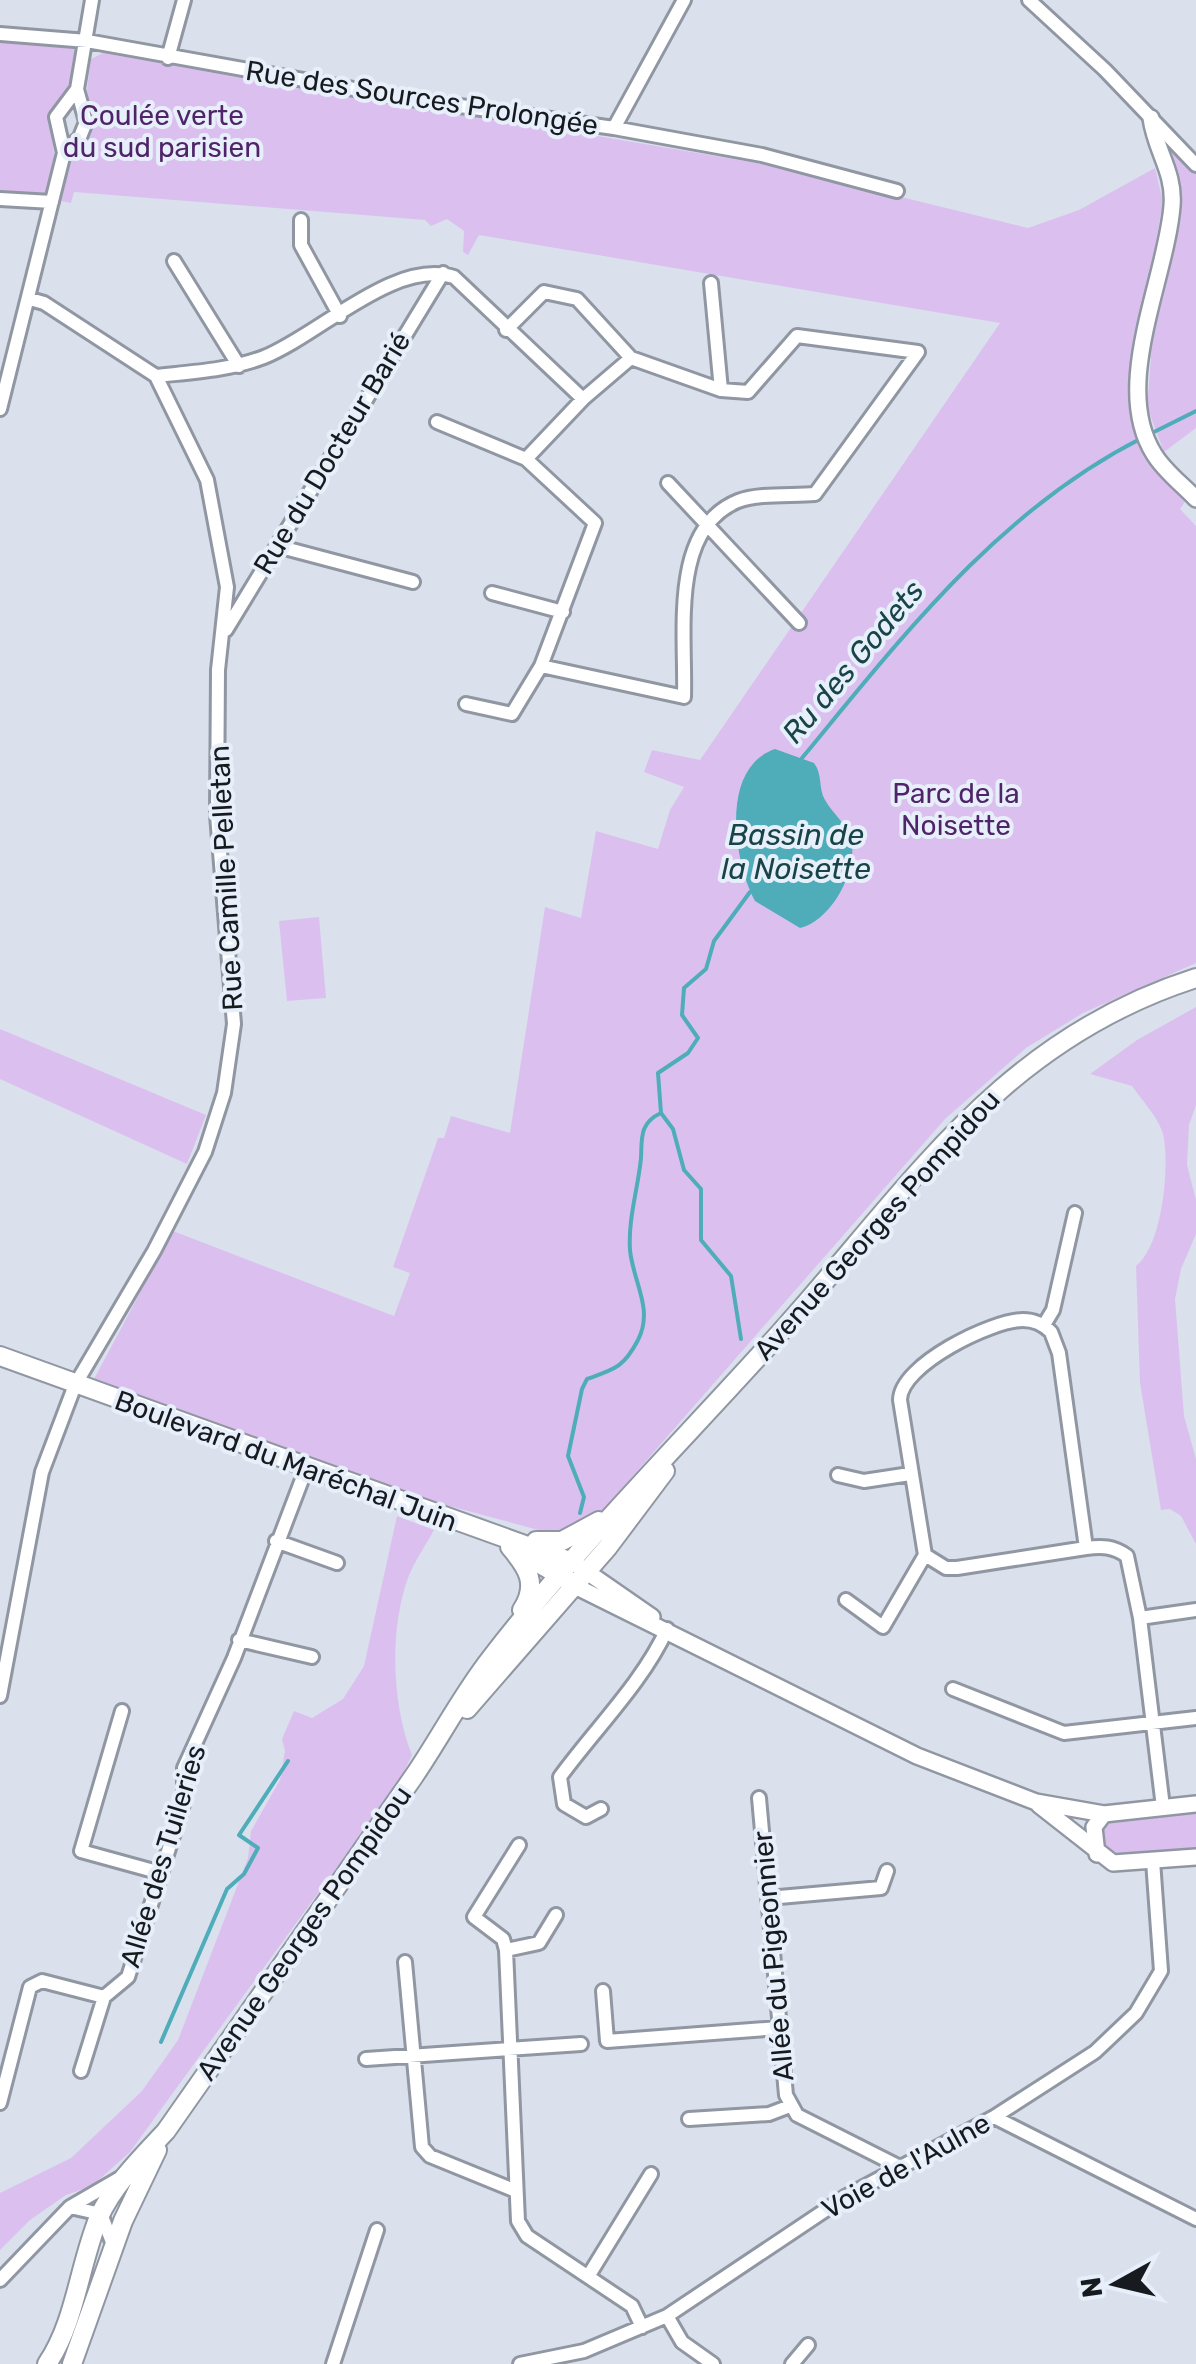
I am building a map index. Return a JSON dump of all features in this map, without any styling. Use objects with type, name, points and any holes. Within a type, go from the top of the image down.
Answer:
[{"type":"main road","name":"Avenue Georges Pompidou","points":[[442,1736],[722,1395],[924,1164],[1000,1086],[1093,1024],[1196,978]]},
{"type":"main road","name":"Boulevard du Maréchal Juin","points":[[0,1356],[510,1541],[574,1574]]},
{"type":"main road","name":"Avenue Georges Pompidou","points":[[47,2364],[64,2334],[101,2214],[127,2174],[166,2131],[442,1736],[489,1660],[574,1574],[623,1502],[722,1395]]},
{"type":"main road","points":[[489,1660],[530,1598],[526,1566],[510,1541],[576,1536],[623,1502]]},
{"type":"main road","name":"Avenue Georges Pompidou","points":[[72,2364],[114,2247],[166,2131]]},
{"type":"street","points":[[0,409],[64,153],[56,117],[77,89],[92,0]]},
{"type":"street","points":[[168,58],[184,0]]},
{"type":"street","name":"Rue des Sources Prolongée","points":[[0,34],[87,41],[492,113],[614,128],[684,0]]},
{"type":"street","points":[[1029,0],[1188,156],[1196,155]]},
{"type":"street","points":[[64,153],[80,137],[86,122],[77,89]]},
{"type":"street","points":[[1151,118],[1196,165]]},
{"type":"street","points":[[1151,118],[1154,143],[1168,165],[1172,184],[1168,237],[1136,390],[1154,455],[1196,500]]},
{"type":"street","points":[[614,128],[762,156],[897,191]]},
{"type":"street","points":[[0,199],[52,202]]},
{"type":"street","points":[[301,220],[301,246],[340,316]]},
{"type":"street","points":[[174,261],[239,366]]},
{"type":"street","points":[[30,299],[44,302],[156,376],[239,366],[268,356],[396,281],[420,272],[443,273],[454,277],[583,399]]},
{"type":"street","name":"Rue du Docteur Barié","points":[[223,634],[443,273]]},
{"type":"street","points":[[711,283],[721,390]]},
{"type":"street","points":[[506,330],[544,292],[577,299],[632,358],[721,390],[748,392],[797,336],[918,352],[815,494],[740,500],[705,522],[689,552],[684,697],[540,666]]},
{"type":"street","points":[[526,459],[583,399],[632,358]]},
{"type":"street","name":"Rue Camille Pelletan","points":[[0,1696],[42,1472],[75,1385],[194,1177],[230,1069],[235,1002],[217,814],[218,670],[227,588],[207,480],[156,376]]},
{"type":"street","points":[[437,422],[526,459],[595,523],[540,666],[512,714],[466,704]]},
{"type":"street","points":[[668,483],[799,622]]},
{"type":"street","points":[[277,546],[413,582]]},
{"type":"street","points":[[492,592],[563,612]]},
{"type":"street","points":[[1044,1324],[1056,1299],[1075,1213]]},
{"type":"street","points":[[846,1600],[884,1626],[925,1556],[900,1400],[908,1375],[925,1360],[1012,1321],[1044,1324]]},
{"type":"street","points":[[1044,1324],[1059,1353],[1086,1548]]},
{"type":"street","name":"Allée des Tuileries","points":[[0,2104],[30,1988],[42,1981],[104,1997],[128,1978],[184,1801],[184,1768],[306,1468]]},
{"type":"street","points":[[838,1475],[864,1481],[910,1474]]},
{"type":"street","points":[[276,1541],[336,1562]]},
{"type":"street","points":[[925,1556],[946,1568],[1086,1548],[1117,1548],[1127,1556],[1140,1618],[1163,1807]]},
{"type":"street","name":"Boulevard du Maréchal Juin","points":[[574,1574],[667,1629],[918,1756],[1036,1802],[1104,1814],[1196,1804]]},
{"type":"street","points":[[1140,1618],[1196,1610]]},
{"type":"street","points":[[600,1808],[586,1817],[564,1804],[560,1777],[614,1704],[650,1667],[667,1629]]},
{"type":"street","points":[[239,1640],[312,1657]]},
{"type":"street","points":[[953,1688],[1064,1733],[1196,1718]]},
{"type":"street","points":[[122,1711],[80,1851],[160,1873]]},
{"type":"street","name":"Allée du Pigeonnier","points":[[759,1798],[779,2028],[790,2106],[797,2115],[900,2167]]},
{"type":"street","name":"Boulevard du Maréchal Juin","points":[[1036,1802],[1096,1854]]},
{"type":"street","points":[[1104,1814],[1094,1828],[1096,1854],[1121,1864],[1196,1857]]},
{"type":"street","points":[[518,1845],[475,1912],[476,1922],[503,1939],[506,1950],[518,2221],[526,2236],[632,2306],[642,2327]]},
{"type":"street","name":"Voie de l'Aulne","points":[[520,2364],[584,2351],[668,2316],[844,2197],[994,2117],[1105,2045],[1154,1988],[1161,1958],[1152,1861]]},
{"type":"street","points":[[768,1898],[880,1888],[887,1871]]},
{"type":"street","points":[[506,1950],[539,1943],[556,1914]]},
{"type":"street","points":[[405,1962],[422,2147],[430,2156],[516,2191]]},
{"type":"street","points":[[602,1991],[607,2041],[779,2028]]},
{"type":"street","points":[[81,2071],[104,1997]]},
{"type":"street","points":[[366,2059],[581,2044]]},
{"type":"street","points":[[689,2119],[769,2114],[790,2106]]},
{"type":"street","points":[[994,2117],[1196,2219]]},
{"type":"street","points":[[0,2280],[70,2207],[127,2174]]},
{"type":"street","points":[[589,2275],[651,2174]]},
{"type":"street","points":[[70,2207],[101,2214],[114,2247]]},
{"type":"street","points":[[333,2364],[377,2230]]},
{"type":"street","points":[[668,2316],[682,2342],[713,2364]]},
{"type":"street","points":[[792,2364],[808,2345]]},
{"type":"green space","name":"Coulée verte du sud parisien","points":[[0,37],[73,46],[77,52],[69,85],[49,118],[55,161],[50,188],[43,194],[0,191]]},
{"type":"green space","name":"Parc de la Noisette","points":[[105,52],[774,166],[1028,228],[1079,210],[1155,168],[1163,202],[1153,258],[1170,263],[1181,189],[1163,137],[1196,172],[1196,428],[1164,452],[1147,407],[1151,358],[1134,354],[1130,401],[1138,435],[1186,500],[1180,509],[1196,526],[1196,963],[1083,1013],[1026,1048],[945,1119],[590,1525],[553,1534],[431,1501],[94,1379],[173,1231],[394,1316],[410,1273],[393,1267],[438,1138],[444,1138],[451,1116],[510,1133],[545,907],[581,918],[596,831],[658,849],[670,810],[684,787],[644,772],[652,750],[700,760],[1000,323],[479,235],[468,255],[463,252],[464,231],[447,219],[431,226],[425,220],[74,192],[71,203],[61,201],[70,163],[92,127],[87,89],[91,59]]},
{"type":"green space","points":[[319,917],[326,998],[287,1001],[279,921]]},
{"type":"green space","points":[[1196,1007],[1196,1105],[1189,1125],[1187,1165],[1196,1200],[1196,1234],[1181,1269],[1175,1299],[1184,1416],[1196,1459],[1196,1544],[1181,1516],[1170,1509],[1161,1510],[1140,1383],[1136,1266],[1152,1242],[1162,1207],[1162,1132],[1132,1086],[1090,1074],[1137,1040]]},
{"type":"green space","points":[[0,1029],[206,1115],[187,1164],[0,1079]]},
{"type":"green space","points":[[397,1516],[434,1530],[408,1578],[398,1621],[397,1691],[412,1755],[400,1780],[130,2152],[92,2186],[66,2195],[30,2220],[0,2250],[0,2193],[71,2158],[142,2091],[178,2040],[248,1858],[251,1831],[280,1780],[285,1751],[282,1739],[294,1711],[312,1718],[343,1699],[364,1666]]},
{"type":"green space","points":[[1196,1810],[1196,1851],[1113,1857],[1104,1848],[1102,1833],[1114,1816]]},
{"type":"water","name":"Bassin de la Noisette","points":[[775,749],[814,763],[825,800],[851,839],[851,865],[840,892],[822,916],[800,928],[755,901],[737,841],[736,818],[745,775],[757,759]]},
{"type":"waterway","name":"Ru des Godets","points":[[1150,434],[1196,411]]},
{"type":"waterway","name":"Ru des Godets","points":[[802,758],[916,623],[998,539],[1090,468],[1142,438]]},
{"type":"waterway","name":"Ru des Godets","points":[[580,1513],[584,1497],[568,1456],[582,1389],[587,1379],[623,1362],[642,1329],[643,1306],[630,1250],[630,1226],[643,1132],[661,1113],[658,1073],[688,1053],[698,1038],[682,1015],[684,988],[706,969],[714,941],[750,892]]},
{"type":"waterway","points":[[661,1113],[673,1129],[684,1170],[701,1189],[701,1240],[731,1276],[741,1339]]},
{"type":"waterway","points":[[161,2042],[227,1889],[244,1874],[258,1848],[239,1835],[288,1761]]}]
